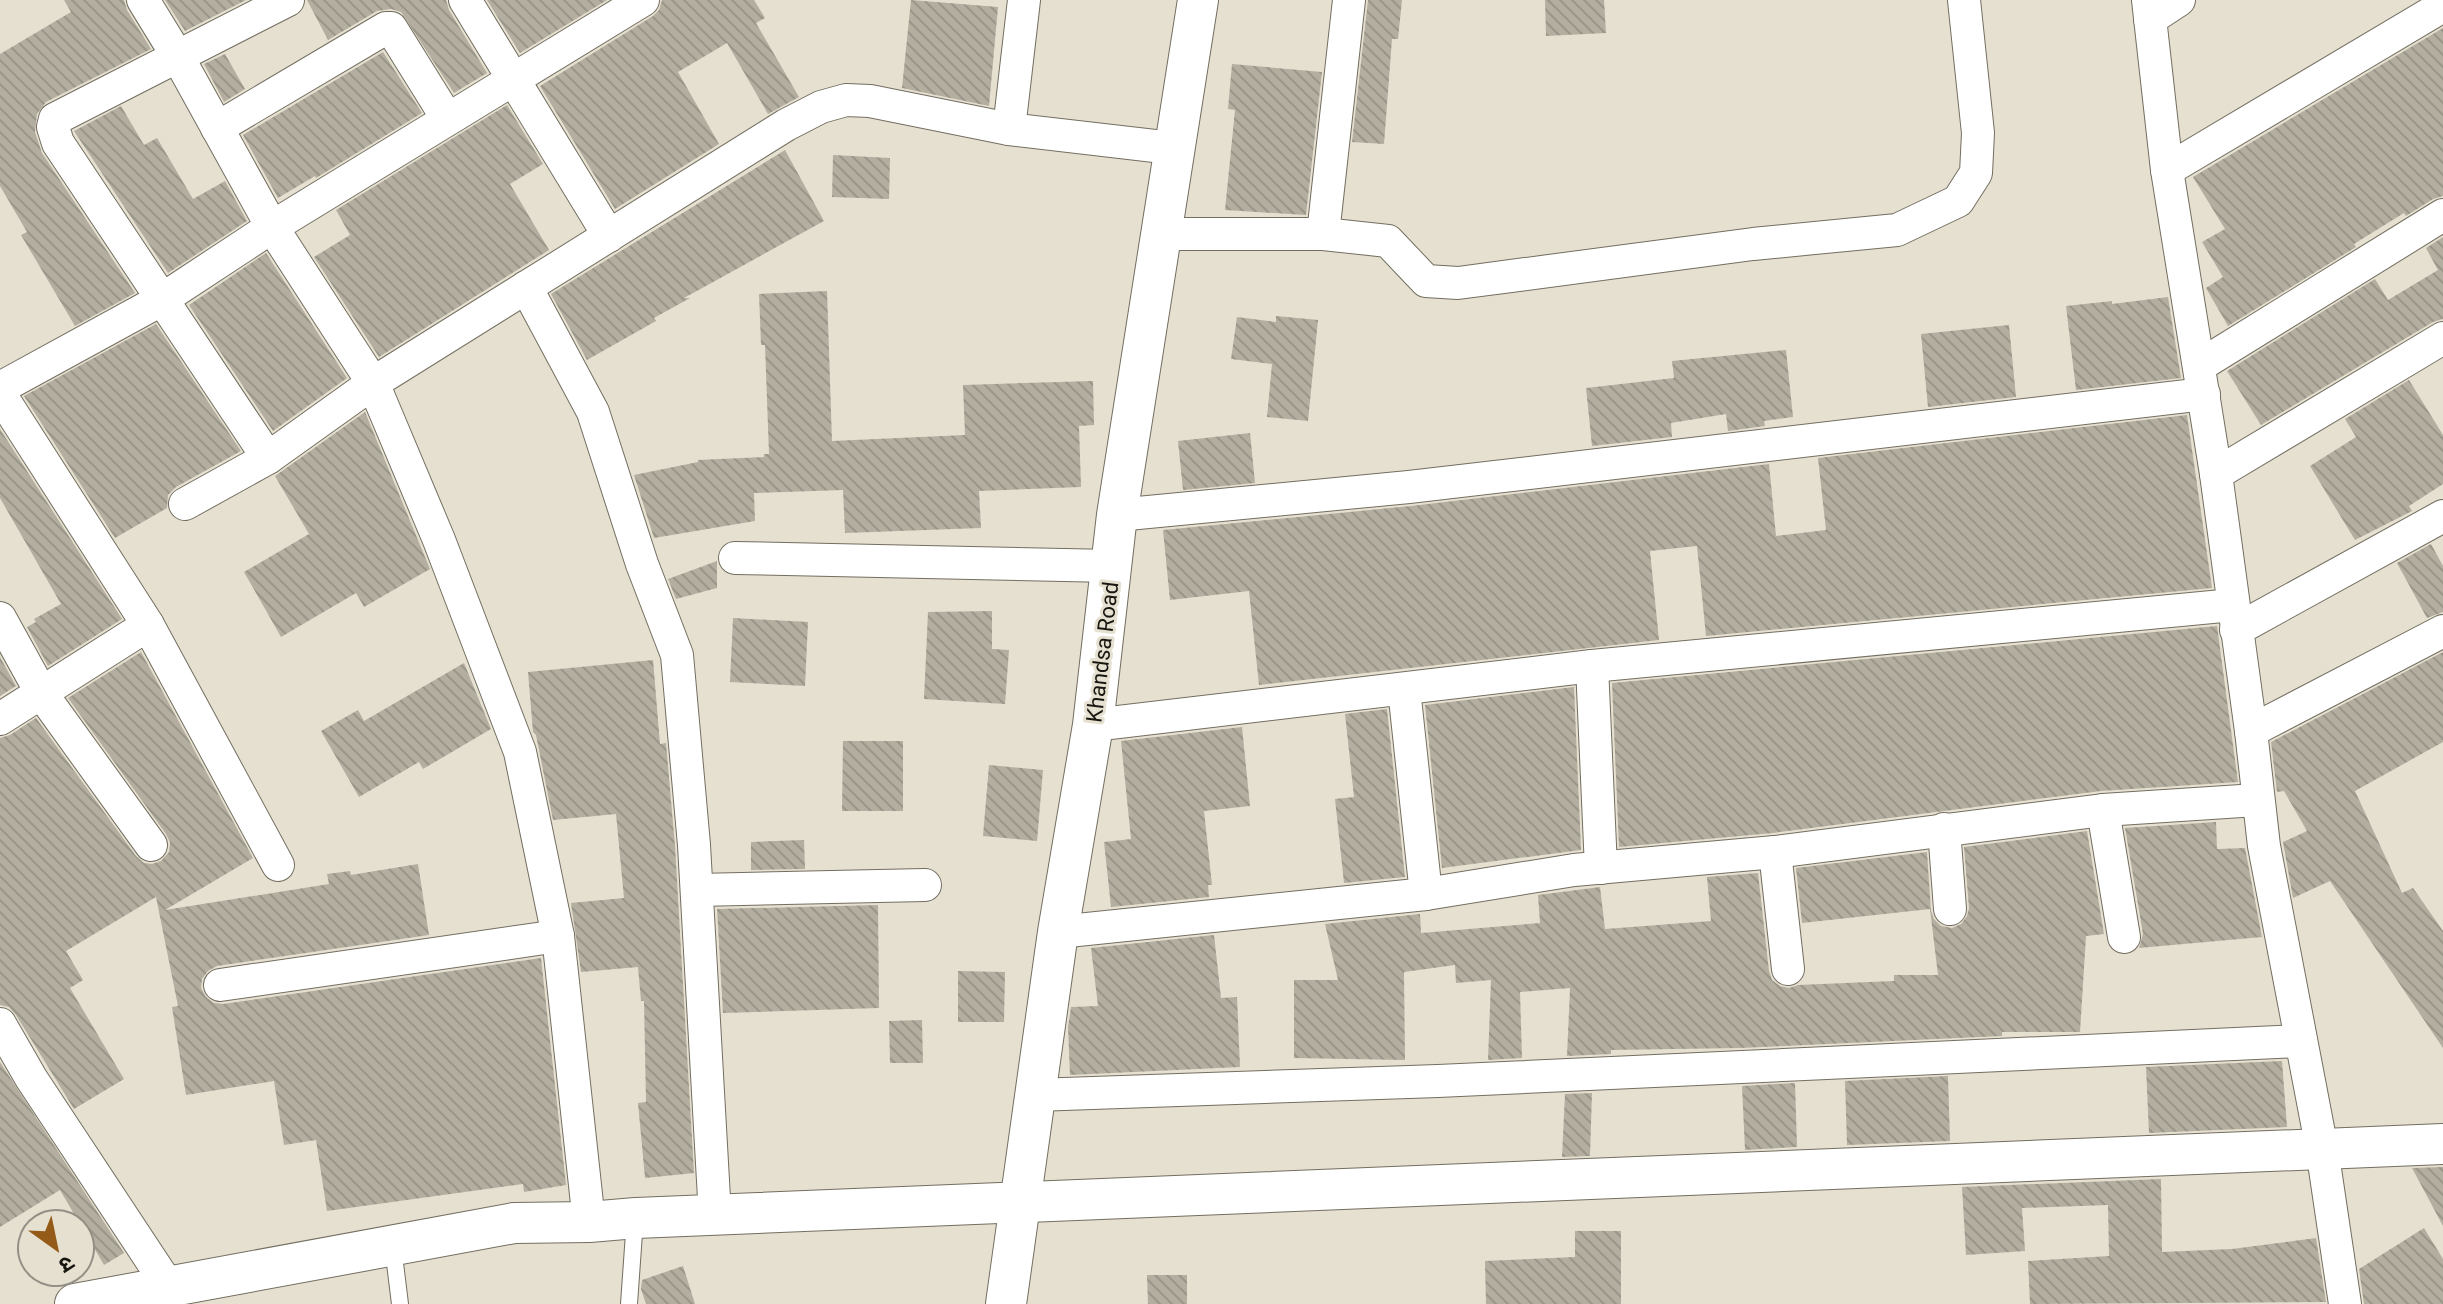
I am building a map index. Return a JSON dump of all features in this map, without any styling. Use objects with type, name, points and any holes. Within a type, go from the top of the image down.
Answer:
[{"type":"street","points":[[143,0],[272,227],[373,383],[439,540],[520,752],[558,936],[589,1222]]},
{"type":"street","points":[[268,458],[58,143],[53,127],[55,119],[288,0]]},
{"type":"street","points":[[465,0],[609,236]]},
{"type":"street","points":[[0,388],[161,300],[447,118],[643,0]]},
{"type":"street","points":[[1009,129],[1024,0]]},
{"type":"street","name":"Khandsa Road","points":[[1006,1304],[1058,932],[1093,725],[1117,515],[1162,234],[1172,148],[1198,0]]},
{"type":"street","points":[[1323,234],[1349,0]]},
{"type":"street","points":[[1162,234],[1323,234],[1388,241],[1426,281],[1458,283],[1753,244],[1897,230],[1958,201],[1976,173],[1978,133],[1964,0]]},
{"type":"street","points":[[2179,0],[2149,10],[2167,170],[2216,474],[2251,731],[2257,800],[2322,1149],[2345,1304]]},
{"type":"street","points":[[2167,170],[2443,6]]},
{"type":"street","points":[[217,128],[386,28],[397,32],[447,118]]},
{"type":"street","points":[[185,504],[268,458],[373,383],[786,125],[821,107],[846,100],[870,101],[1009,129],[1172,148]]},
{"type":"street","points":[[1117,515],[1409,487],[2201,380],[2443,215]]},
{"type":"street","points":[[526,287],[593,412],[642,564],[677,655],[697,890],[715,1216]]},
{"type":"street","points":[[2216,474],[2443,338]]},
{"type":"street","points":[[0,394],[148,625],[278,865]]},
{"type":"street","points":[[1093,725],[1592,666],[2235,617],[2443,516]]},
{"type":"street","points":[[735,558],[1112,566]]},
{"type":"street","points":[[0,618],[42,694],[151,845]]},
{"type":"street","points":[[0,719],[148,625]]},
{"type":"street","points":[[2251,731],[2443,631]]},
{"type":"street","points":[[1592,666],[1601,868]]},
{"type":"street","points":[[1404,689],[1426,894]]},
{"type":"street","points":[[1058,932],[1426,894],[1601,868],[1775,852],[2103,810],[2257,800]]},
{"type":"street","points":[[2103,810],[2124,937]]},
{"type":"street","points":[[1944,829],[1950,909]]},
{"type":"street","points":[[1775,852],[1788,969]]},
{"type":"street","points":[[697,890],[925,885]]},
{"type":"street","points":[[220,985],[558,936]]},
{"type":"street","points":[[0,1024],[31,1078],[169,1287]]},
{"type":"street","points":[[1035,1095],[1438,1081],[2301,1041]]},
{"type":"street","points":[[75,1304],[514,1223],[2443,1144]]},
{"type":"lane","points":[[629,1304],[636,1218]]},
{"type":"lane","points":[[393,1247],[400,1304]]},
{"type":"building","points":[[64,0],[124,0],[151,49],[46,102],[37,114],[35,132],[42,153],[135,293],[75,326],[21,235],[27,232],[0,186],[0,54],[71,12]]},
{"type":"building","points":[[165,0],[246,0],[185,31]]},
{"type":"building","points":[[307,0],[446,0],[487,73],[454,93],[401,12],[391,9],[377,11],[328,40]]},
{"type":"building","points":[[487,0],[607,0],[520,53]]},
{"type":"building","points":[[662,0],[754,0],[765,18],[756,23],[799,97],[768,114],[727,43],[678,72],[719,144],[615,209],[540,86],[653,16]]},
{"type":"building","points":[[911,0],[998,7],[989,106],[902,88]]},
{"type":"building","points":[[1368,0],[1402,0],[1398,39],[1392,39],[1384,144],[1352,142]]},
{"type":"building","points":[[1545,0],[1604,0],[1606,33],[1546,36]]},
{"type":"building","points":[[2443,28],[2443,196],[2406,216],[2404,213],[2354,244],[2356,247],[2228,326],[2206,288],[2223,277],[2202,242],[2225,229],[2193,177]]},
{"type":"building","points":[[383,52],[422,113],[278,198],[243,135]]},
{"type":"building","points":[[225,54],[245,89],[224,102],[204,64]]},
{"type":"building","points":[[1232,64],[1322,72],[1306,215],[1225,210],[1235,110],[1228,109]]},
{"type":"building","points":[[507,105],[543,164],[510,184],[549,250],[379,357],[314,257],[350,235],[336,210]]},
{"type":"building","points":[[121,106],[144,145],[157,138],[193,199],[225,181],[247,221],[168,273],[74,131]]},
{"type":"building","points":[[785,150],[824,221],[684,298],[690,298],[587,360],[551,294]]},
{"type":"building","points":[[833,155],[890,158],[889,199],[832,197]]},
{"type":"building","points":[[2443,237],[2443,319],[2433,322],[2261,425],[2227,371],[2375,279],[2388,300],[2438,270],[2426,248]]},
{"type":"building","points":[[266,253],[347,378],[273,431],[189,305]]},
{"type":"building","points":[[827,291],[832,441],[965,435],[963,385],[1093,381],[1094,425],[1079,426],[1081,487],[979,491],[981,528],[845,533],[843,490],[754,493],[755,521],[654,538],[634,475],[698,460],[764,457],[764,454],[769,454],[765,345],[761,345],[759,294]]},
{"type":"building","points":[[2168,297],[2181,378],[2076,390],[2066,306]]},
{"type":"building","points":[[1276,316],[1318,320],[1308,421],[1267,417],[1272,364],[1231,359],[1237,317],[1276,322]]},
{"type":"building","points":[[156,324],[241,451],[176,487],[168,495],[167,508],[115,538],[24,396]]},
{"type":"building","points":[[2009,325],[2016,397],[1928,407],[1921,334]]},
{"type":"building","points":[[1786,350],[1793,417],[1764,421],[1765,426],[1728,431],[1726,414],[1671,423],[1672,437],[1592,446],[1586,388],[1674,378],[1672,361]]},
{"type":"building","points":[[2409,380],[2443,435],[2443,484],[2409,506],[2412,511],[2355,540],[2310,466],[2356,437],[2345,419]]},
{"type":"building","points":[[365,412],[430,569],[364,607],[356,593],[281,637],[244,572],[309,534],[275,476]]},
{"type":"building","points":[[2187,415],[2212,588],[1706,636],[1697,546],[1650,551],[1659,640],[1259,685],[1249,591],[1170,600],[1163,530],[1411,506],[1769,464],[1776,536],[1826,530],[1818,458]]},
{"type":"building","points":[[0,429],[122,619],[48,666],[27,627],[36,622],[34,619],[61,604],[0,498]]},
{"type":"building","points":[[1250,433],[1255,483],[1183,490],[1178,441]]},
{"type":"building","points":[[2431,544],[2443,566],[2443,612],[2427,618],[2397,563]]},
{"type":"building","points":[[717,561],[717,588],[676,599],[668,579]]},
{"type":"building","points":[[992,611],[992,649],[1009,650],[1005,704],[924,699],[928,612]]},
{"type":"building","points":[[733,618],[808,622],[805,686],[730,682]]},
{"type":"building","points":[[2217,626],[2238,782],[2101,791],[1773,833],[1619,847],[1612,683]]},
{"type":"building","points":[[141,652],[253,858],[165,910],[329,884],[327,874],[350,871],[351,875],[418,864],[429,935],[217,966],[202,979],[201,988],[206,997],[214,1003],[223,1004],[541,958],[566,1185],[524,1192],[523,1184],[327,1211],[316,1140],[284,1145],[274,1081],[186,1095],[172,1007],[178,1006],[156,897],[66,951],[83,980],[70,988],[124,1079],[74,1109],[16,1015],[9,1007],[0,1005],[0,738],[36,718],[136,856],[144,863],[161,861],[169,852],[170,842],[166,834],[68,698]]},
{"type":"building","points":[[2443,652],[2443,742],[2355,791],[2402,893],[2413,888],[2443,931],[2443,1048],[2330,881],[2293,898],[2283,842],[2307,831],[2284,791],[2277,792],[2271,742]]},
{"type":"building","points":[[0,657],[16,686],[0,696]]},
{"type":"building","points":[[653,660],[660,744],[666,743],[675,846],[694,1173],[645,1178],[638,1103],[646,1102],[644,1001],[641,1001],[638,967],[581,972],[571,903],[624,898],[616,814],[553,820],[533,732],[528,672]]},
{"type":"building","points":[[464,663],[491,729],[423,769],[419,762],[359,797],[321,731],[358,710],[364,721]]},
{"type":"building","points":[[1574,687],[1581,850],[1442,868],[1425,705]]},
{"type":"building","points":[[1387,709],[1405,877],[1344,883],[1335,799],[1354,797],[1345,714]]},
{"type":"building","points":[[1242,727],[1250,806],[1204,811],[1212,885],[1208,885],[1209,897],[1111,907],[1104,842],[1131,839],[1121,741]]},
{"type":"building","points":[[843,741],[903,741],[903,811],[842,811]]},
{"type":"building","points":[[989,765],[1043,770],[1037,841],[983,836]]},
{"type":"building","points":[[2216,822],[2217,849],[2245,848],[2262,937],[2139,948],[2143,934],[2125,828]]},
{"type":"building","points":[[2087,831],[2104,934],[2086,936],[2080,1032],[2002,1032],[2002,1036],[1740,1048],[1611,1050],[1611,1054],[1567,1056],[1570,988],[1520,992],[1522,1058],[1488,1060],[1491,980],[1456,983],[1455,965],[1404,972],[1405,1060],[1294,1058],[1294,980],[1338,980],[1325,924],[1420,914],[1421,933],[1540,923],[1538,895],[1600,887],[1605,929],[1711,921],[1707,877],[1758,873],[1772,980],[1789,988],[1894,981],[1894,975],[1938,975],[1930,909],[1802,923],[1796,868],[1927,852],[1931,911],[1941,926],[1952,928],[1961,924],[1969,908],[1964,847]]},
{"type":"building","points":[[804,840],[805,869],[751,870],[751,842]]},
{"type":"building","points":[[878,905],[879,1008],[723,1013],[717,909]]},
{"type":"building","points":[[1214,935],[1221,998],[1237,997],[1240,1067],[1070,1075],[1068,1027],[1071,1007],[1098,1006],[1091,948]]},
{"type":"building","points":[[958,971],[1005,972],[1004,1022],[958,1022]]},
{"type":"building","points":[[922,1020],[923,1063],[890,1063],[889,1021]]},
{"type":"building","points":[[2282,1061],[2287,1127],[2149,1133],[2146,1067]]},
{"type":"building","points":[[0,1062],[95,1208],[71,1208],[60,1190],[31,1208],[16,1208],[16,1217],[0,1227]]},
{"type":"building","points":[[1948,1076],[1950,1141],[1847,1145],[1845,1081]]},
{"type":"building","points":[[1795,1083],[1797,1147],[1745,1150],[1742,1086]]},
{"type":"building","points":[[1592,1093],[1590,1156],[1562,1157],[1565,1094]]},
{"type":"building","points":[[2443,1167],[2443,1226],[2412,1168]]},
{"type":"building","points":[[2161,1179],[2162,1252],[2232,1249],[2316,1238],[2326,1302],[2030,1304],[2028,1261],[2109,1256],[2108,1205],[2022,1208],[2025,1251],[1966,1255],[1962,1187]]},
{"type":"building","points":[[96,1210],[124,1253],[104,1265],[96,1251]]},
{"type":"building","points":[[2424,1228],[2443,1259],[2443,1304],[2364,1304],[2359,1269]]},
{"type":"building","points":[[1575,1231],[1621,1231],[1621,1304],[1486,1304],[1485,1261],[1575,1257]]},
{"type":"building","points":[[683,1266],[695,1304],[646,1304],[641,1289],[642,1280]]},
{"type":"building","points":[[1147,1275],[1187,1275],[1187,1304],[1148,1304]]}]
